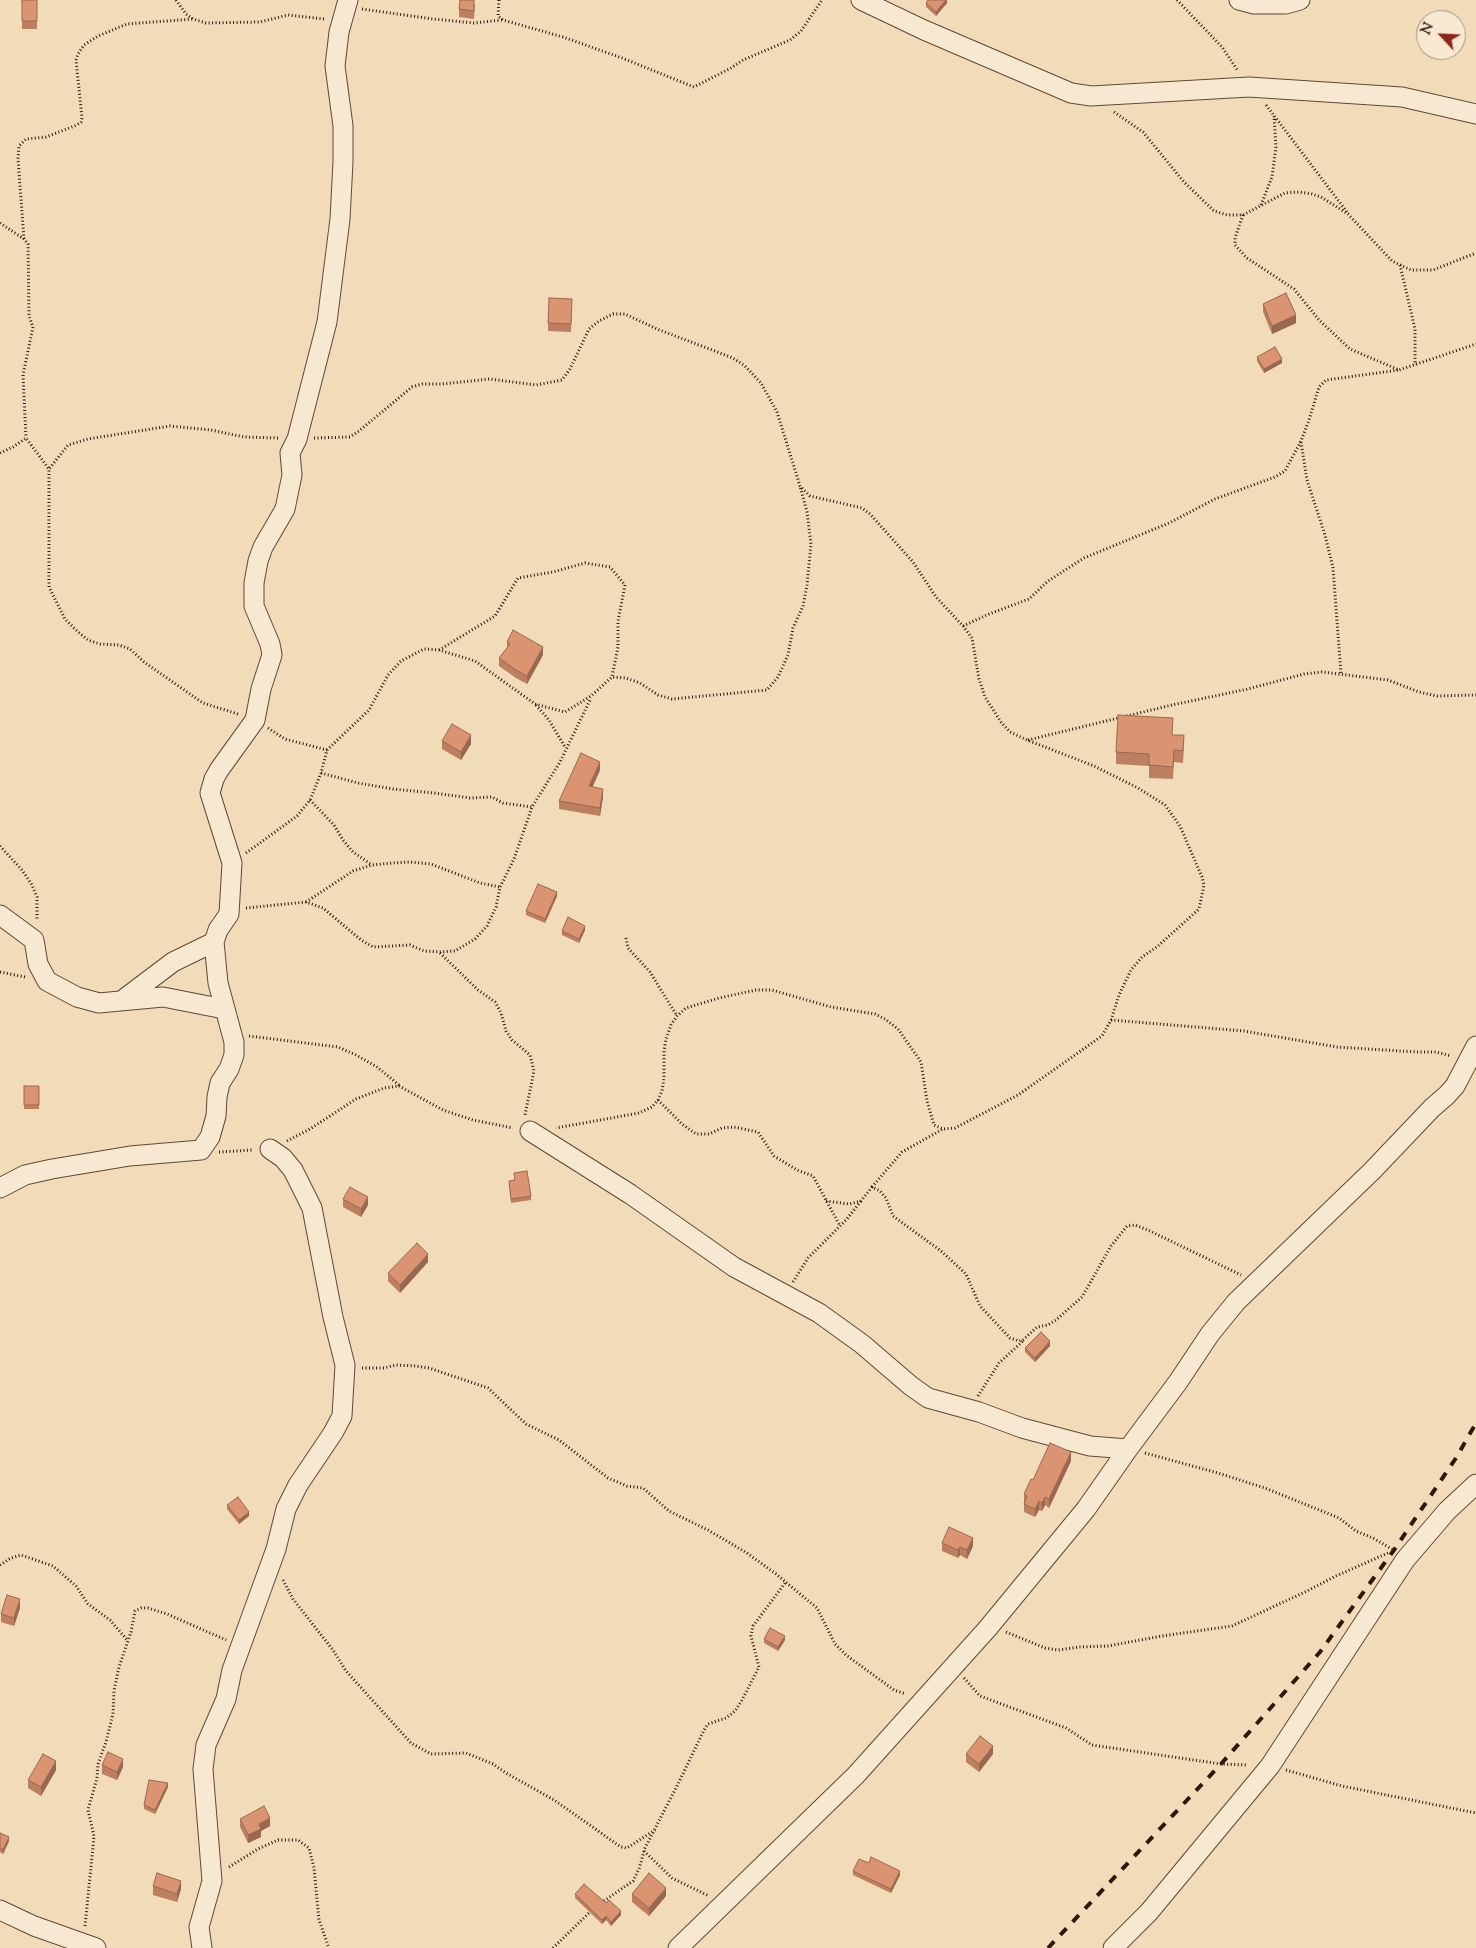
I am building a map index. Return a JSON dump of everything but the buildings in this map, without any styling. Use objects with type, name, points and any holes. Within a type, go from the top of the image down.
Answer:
[{"type":"street","points":[[861,0],[932,34],[1071,93],[1091,96],[1249,87],[1402,98],[1476,114]]},
{"type":"street","points":[[1239,0],[1254,4],[1286,4],[1300,0]]},
{"type":"street","points":[[0,1188],[25,1175],[52,1169],[130,1156],[201,1150],[210,1136],[216,1116],[220,1083],[229,1069],[234,1055],[234,1042],[218,983],[214,942],[218,930],[229,914],[232,863],[210,793],[219,770],[255,720],[272,655],[270,644],[254,606],[254,583],[263,547],[285,509],[292,475],[290,454],[297,439],[327,322],[340,219],[343,162],[343,126],[334,66],[346,9]]},
{"type":"street","points":[[0,915],[34,940],[38,964],[48,981],[77,997],[99,1003],[124,999],[163,997],[226,1018]]},
{"type":"street","points":[[124,999],[173,962],[214,942]]},
{"type":"street","points":[[678,1948],[856,1775],[954,1667],[1086,1509],[1178,1382],[1210,1334],[1236,1302],[1372,1171],[1432,1108],[1447,1095],[1455,1086],[1472,1054]]},
{"type":"street","points":[[526,1130],[630,1194],[734,1267],[819,1313],[848,1333],[928,1398],[1022,1428],[1090,1446],[1128,1449]]},
{"type":"street","points":[[202,1948],[199,1927],[212,1881],[203,1769],[206,1745],[226,1699],[232,1670],[272,1561],[286,1509],[298,1485],[333,1433],[342,1416],[345,1365],[333,1317],[312,1208],[284,1158],[270,1149]]},
{"type":"street","points":[[1113,1948],[1149,1912],[1270,1766],[1406,1560],[1447,1511],[1476,1484]]},
{"type":"street","points":[[1447,1511],[1476,1505]]},
{"type":"street","points":[[0,1910],[34,1926],[89,1946]]},
{"type":"path","points":[[176,0],[193,20]]},
{"type":"path","points":[[499,0],[498,16],[503,20]]},
{"type":"path","points":[[24,239],[18,146],[26,139],[46,137],[77,126],[81,122],[76,60],[78,54],[84,45],[98,36],[127,24],[193,20],[206,23],[260,22],[288,15],[346,9],[474,23],[503,20],[563,37],[694,87],[743,60],[790,40],[800,31],[822,0]]},
{"type":"path","points":[[1177,0],[1222,48],[1249,87]]},
{"type":"path","points":[[1265,103],[1348,214],[1392,261],[1411,270],[1433,270],[1476,253]]},
{"type":"path","points":[[1114,112],[1143,132],[1184,182],[1214,211],[1227,215],[1243,215],[1284,193],[1299,192],[1321,197],[1348,214]]},
{"type":"path","points":[[1261,206],[1272,177],[1276,147],[1274,116]]},
{"type":"path","points":[[1243,215],[1234,238],[1235,245],[1247,258],[1294,289],[1319,320],[1350,350],[1400,370]]},
{"type":"path","points":[[0,223],[24,239],[28,244],[29,316],[33,327],[23,375],[26,438],[49,469],[49,586],[65,618],[88,640],[100,644],[119,645],[130,649],[144,662],[203,703],[255,720],[285,739],[327,750]]},
{"type":"path","points":[[1400,265],[1415,329],[1415,365]]},
{"type":"path","points":[[49,469],[68,445],[88,439],[170,426],[211,430],[244,437],[297,439],[350,437],[412,387],[422,384],[490,379],[536,385],[562,380],[570,369],[589,329],[613,314],[625,314],[657,329],[722,353],[745,366],[761,383],[777,412],[807,512],[812,544],[803,606],[793,628],[788,655],[778,677],[767,690],[672,699],[658,695],[640,683],[626,678],[612,677]]},
{"type":"path","points":[[963,626],[988,614],[1029,599],[1048,581],[1084,558],[1169,523],[1215,499],[1275,477],[1284,471],[1301,441],[1310,420],[1319,387],[1326,380],[1336,377],[1347,378],[1400,370],[1476,344]]},
{"type":"path","points":[[0,453],[26,438]]},
{"type":"path","points":[[1301,441],[1307,480],[1325,535],[1333,568],[1341,674]]},
{"type":"path","points":[[783,1293],[792,1283],[808,1258],[840,1226],[902,1152],[944,1129],[955,1128],[1018,1095],[1102,1036],[1111,1020],[1131,970],[1142,958],[1186,922],[1199,908],[1204,885],[1180,826],[1165,805],[1138,788],[1094,766],[1010,732],[985,697],[979,679],[972,638],[936,597],[913,562],[870,514],[862,508],[810,496],[800,486]]},
{"type":"path","points":[[439,650],[494,616],[518,578],[553,572],[585,563],[610,568],[625,585],[618,621],[618,647],[612,677],[591,696],[566,712],[535,704]]},
{"type":"path","points":[[232,863],[297,816],[310,800],[321,773],[327,750],[370,710],[388,675],[401,661],[424,649],[439,650],[475,661],[535,704],[549,720],[566,747]]},
{"type":"path","points":[[1027,740],[1172,704],[1248,689],[1304,674],[1322,672],[1388,680],[1419,692],[1437,696],[1476,695]]},
{"type":"path","points":[[229,914],[245,908],[306,902],[322,908],[360,940],[373,947],[410,945],[424,951],[455,951],[475,939],[487,926],[496,907],[500,888],[514,859],[532,807],[560,762],[591,696]]},
{"type":"path","points":[[321,773],[358,783],[392,789],[470,798],[492,797],[503,803],[532,807]]},
{"type":"path","points":[[310,800],[334,825],[352,852],[372,866]]},
{"type":"path","points":[[0,846],[22,870],[37,897],[34,940]]},
{"type":"path","points":[[306,902],[353,871],[372,866],[410,862],[432,864],[480,883],[500,888]]},
{"type":"path","points":[[626,938],[628,948],[650,972],[677,1016]]},
{"type":"path","points":[[440,952],[478,990],[495,1002],[501,1013],[506,1031],[512,1040],[530,1055],[534,1071],[526,1130]]},
{"type":"path","points":[[226,1018],[250,1036],[338,1048],[356,1055],[377,1067],[399,1086],[443,1110],[473,1120],[526,1130],[639,1113],[652,1107],[658,1100],[664,1078],[666,1038],[670,1025],[677,1016],[686,1008],[719,998],[756,990],[772,990],[831,1007],[875,1014],[898,1029],[921,1062],[926,1101],[934,1125],[944,1129]]},
{"type":"path","points":[[1111,1020],[1244,1031],[1337,1047],[1472,1054]]},
{"type":"path","points":[[201,1150],[222,1152],[270,1149],[310,1129],[356,1099],[384,1088],[399,1086]]},
{"type":"path","points":[[658,1100],[682,1124],[696,1134],[709,1134],[722,1128],[734,1127],[758,1132],[774,1156],[797,1170],[813,1176],[840,1226]]},
{"type":"path","points":[[872,1188],[880,1191],[886,1198],[897,1221],[930,1243],[966,1274],[980,1306],[1005,1333],[1013,1340],[1019,1342],[1023,1340]]},
{"type":"path","points":[[826,1201],[849,1204],[861,1201]]},
{"type":"path","points":[[963,1408],[976,1398],[999,1363],[1023,1340],[1037,1327],[1056,1320],[1082,1296],[1111,1246],[1127,1226],[1134,1225],[1150,1231],[1255,1282]]},
{"type":"path","points":[[345,1365],[370,1369],[396,1365],[429,1368],[488,1388],[526,1424],[559,1440],[608,1478],[627,1486],[643,1488],[669,1511],[708,1530],[747,1553],[811,1601],[817,1608],[836,1644],[846,1655],[894,1690],[902,1694],[926,1697]]},
{"type":"path","points":[[988,1628],[1006,1632],[1045,1648],[1058,1650],[1108,1646],[1232,1626],[1394,1550],[1356,1531],[1339,1518],[1266,1488],[1128,1449]]},
{"type":"path","points":[[0,1565],[11,1558],[21,1556],[53,1566],[76,1586],[88,1604],[110,1620],[128,1641]]},
{"type":"path","points":[[272,1561],[293,1599],[333,1650],[346,1671],[410,1743],[431,1754],[466,1753],[493,1764],[554,1800],[621,1847],[627,1848],[654,1830]]},
{"type":"path","points":[[552,1948],[596,1906],[618,1893],[633,1881],[654,1830],[704,1730],[708,1724],[726,1718],[741,1702],[758,1667],[751,1636],[753,1626],[785,1583]]},
{"type":"path","points":[[89,1946],[94,1836],[88,1810],[97,1778],[98,1764],[113,1714],[114,1692],[132,1632],[134,1611],[148,1608],[167,1614],[240,1647]]},
{"type":"path","points":[[954,1667],[980,1696],[1066,1728],[1092,1745],[1221,1764],[1270,1766],[1342,1786],[1476,1813]]},
{"type":"path","points":[[212,1881],[230,1866],[258,1849],[278,1840],[298,1840],[309,1848],[314,1868],[319,1920],[329,1948]]},
{"type":"path","points":[[644,1852],[672,1878],[690,1888],[712,1898],[729,1899]]},
{"type":"railway","points":[[1048,1948],[1221,1764],[1320,1652],[1394,1550],[1456,1458],[1476,1423]]}]
